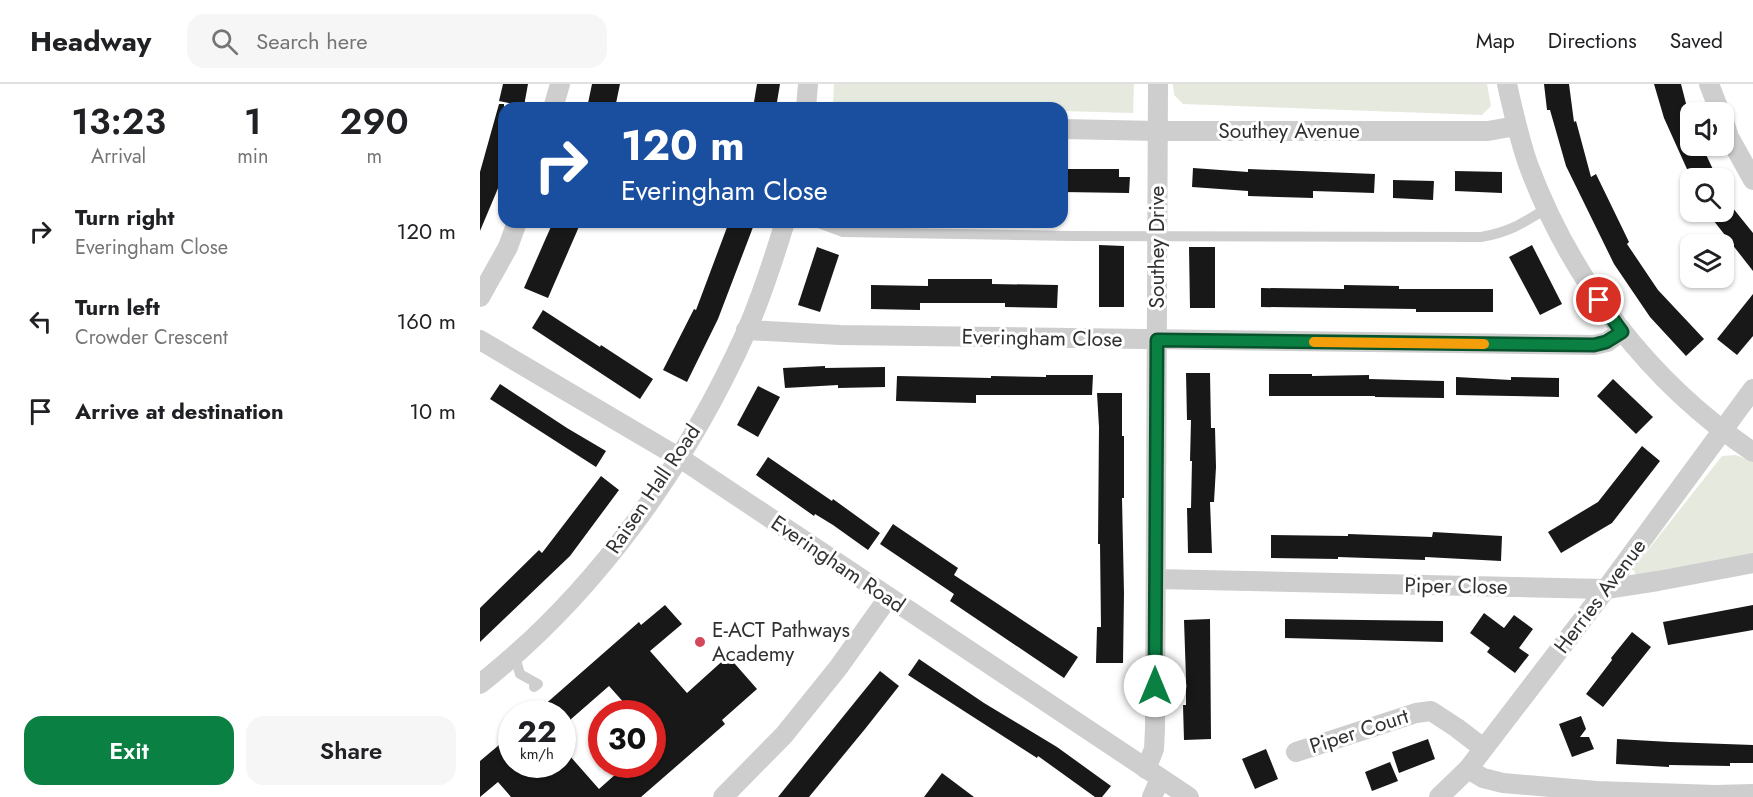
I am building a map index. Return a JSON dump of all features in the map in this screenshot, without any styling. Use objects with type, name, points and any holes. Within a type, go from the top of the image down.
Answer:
[{"type":"street","points":[[555,102],[560,84]]},
{"type":"street","points":[[806,102],[808,84]]},
{"type":"street","name":"Southey Drive","points":[[1152,797],[1155,739],[1158,84]]},
{"type":"street","points":[[1507,84],[1516,126],[1529,165],[1576,267],[1622,332],[1654,368],[1722,431],[1753,452]]},
{"type":"street","points":[[1709,84],[1716,102]]},
{"type":"street","name":"Southey Avenue","points":[[1068,129],[1479,131],[1516,126]]},
{"type":"street","points":[[1734,146],[1753,180]]},
{"type":"street","points":[[480,297],[508,247],[515,228]]},
{"type":"street","name":"Raisen Hall Road","points":[[480,684],[514,657],[558,614],[617,546],[680,458],[747,330],[783,228]]},
{"type":"street","name":"Everingham Close","points":[[747,330],[840,335],[1594,345],[1606,342],[1622,332]]},
{"type":"street","name":"Everingham Road","points":[[480,340],[680,458],[1189,797]]},
{"type":"street","name":"Herries Avenue","points":[[1439,797],[1468,769],[1606,589],[1753,388]]},
{"type":"street","name":"Piper Close","points":[[1156,579],[1606,589],[1753,563]]},
{"type":"street","points":[[723,797],[784,735],[888,598]]},
{"type":"street","name":"Piper Court","points":[[1296,752],[1416,713],[1431,711],[1483,748]]},
{"type":"street","points":[[1468,769],[1483,778],[1515,784],[1608,791],[1753,794]]},
{"type":"lane","points":[[832,228],[843,232],[1481,237],[1500,234],[1520,225],[1547,208]]},
{"type":"lane","points":[[514,657],[520,674],[538,684],[534,687]]},
{"type":"shaded area","points":[[834,84],[1134,84],[1133,113],[1068,111],[1068,102],[833,102]]},
{"type":"shaded area","points":[[1173,84],[1487,84],[1491,106],[1482,115],[1183,104],[1174,95]]},
{"type":"shaded area","points":[[1736,455],[1753,462],[1753,554],[1644,577],[1636,575],[1633,569],[1722,456]]},
{"type":"building","points":[[503,84],[528,84],[525,102],[499,101]]},
{"type":"building","points":[[592,84],[620,84],[616,102],[588,102]]},
{"type":"building","points":[[757,84],[780,84],[777,102],[754,102]]},
{"type":"building","points":[[1544,84],[1569,84],[1574,122],[1576,121],[1591,177],[1596,174],[1629,242],[1627,244],[1658,290],[1704,339],[1686,356],[1650,317],[1614,264],[1566,166],[1550,110],[1547,110]]},
{"type":"building","points":[[1654,84],[1681,84],[1686,102],[1680,102],[1680,154],[1664,118]]},
{"type":"building","points":[[498,108],[498,188],[480,231],[480,172]]},
{"type":"building","points":[[1681,156],[1707,156],[1712,168],[1686,168]]},
{"type":"building","points":[[1193,168],[1248,172],[1248,169],[1375,174],[1374,193],[1313,191],[1313,198],[1248,196],[1248,191],[1192,187]]},
{"type":"building","points":[[1068,169],[1119,169],[1119,177],[1130,177],[1129,193],[1068,192]]},
{"type":"building","points":[[1455,171],[1502,172],[1502,193],[1455,191]]},
{"type":"building","points":[[1393,180],[1434,181],[1433,200],[1393,198]]},
{"type":"building","points":[[1734,209],[1753,233],[1753,271],[1734,247],[1734,234],[1724,234],[1715,222],[1734,222]]},
{"type":"building","points":[[550,228],[578,228],[548,298],[524,288]]},
{"type":"building","points":[[727,228],[753,228],[718,319],[687,382],[663,370],[694,309],[696,310]]},
{"type":"building","points":[[1099,245],[1124,246],[1124,307],[1099,307]]},
{"type":"building","points":[[1532,245],[1562,304],[1540,315],[1509,257]]},
{"type":"building","points":[[817,247],[839,255],[820,312],[798,305]]},
{"type":"building","points":[[1189,247],[1215,247],[1215,308],[1190,308]]},
{"type":"building","points":[[928,279],[992,279],[992,284],[1058,285],[1057,308],[1005,307],[1005,303],[920,303],[920,310],[871,309],[871,285],[928,286]]},
{"type":"building","points":[[1344,285],[1399,286],[1399,289],[1493,289],[1493,312],[1261,307],[1261,288],[1344,289]]},
{"type":"building","points":[[1753,294],[1753,336],[1737,355],[1717,339]]},
{"type":"building","points":[[543,310],[653,379],[640,399],[532,328]]},
{"type":"building","points":[[825,366],[825,368],[885,367],[885,387],[838,388],[838,385],[785,388],[783,368]]},
{"type":"building","points":[[1186,373],[1210,373],[1211,428],[1215,428],[1216,467],[1214,502],[1210,502],[1212,553],[1188,553],[1187,508],[1191,508],[1192,461],[1190,461],[1191,420],[1187,420]]},
{"type":"building","points":[[1269,374],[1369,375],[1369,379],[1444,381],[1444,398],[1269,396]]},
{"type":"building","points":[[1046,375],[1093,375],[1092,395],[976,395],[976,403],[896,401],[897,376],[991,378],[991,376],[1046,377]]},
{"type":"building","points":[[1456,377],[1511,380],[1511,377],[1559,378],[1559,397],[1456,395]]},
{"type":"building","points":[[1613,379],[1653,417],[1636,434],[1597,396]]},
{"type":"building","points":[[500,384],[606,451],[596,467],[490,399]]},
{"type":"building","points":[[758,386],[780,397],[758,437],[737,425]]},
{"type":"building","points":[[1097,393],[1122,393],[1122,436],[1124,436],[1123,663],[1096,663],[1097,627],[1101,627]]},
{"type":"building","points":[[1642,446],[1660,461],[1612,523],[1561,553],[1548,532],[1598,502]]},
{"type":"building","points":[[768,457],[880,533],[868,550],[756,475]]},
{"type":"building","points":[[601,476],[619,490],[570,556],[480,642],[480,608],[539,550],[542,553]]},
{"type":"building","points":[[893,524],[958,568],[954,575],[1078,657],[1064,678],[950,601],[954,594],[880,544]]},
{"type":"building","points":[[1433,532],[1502,536],[1501,561],[1425,557],[1425,560],[1338,557],[1338,559],[1271,558],[1271,535],[1348,536],[1348,534],[1432,537]]},
{"type":"building","points":[[665,605],[682,624],[650,651],[687,693],[728,656],[757,689],[722,720],[725,724],[666,775],[666,700],[622,700],[609,686],[593,700],[588,700],[588,704],[576,715],[576,700],[550,700],[639,622],[641,625]]},
{"type":"building","points":[[1753,605],[1753,630],[1668,645],[1663,622]]},
{"type":"building","points":[[1484,613],[1504,628],[1514,615],[1533,629],[1519,648],[1529,655],[1515,673],[1487,652],[1490,648],[1470,633]]},
{"type":"building","points":[[1210,619],[1211,739],[1184,740],[1183,705],[1186,705],[1186,679],[1184,620]]},
{"type":"building","points":[[1285,619],[1443,621],[1443,642],[1285,638]]},
{"type":"building","points":[[1632,632],[1651,647],[1603,707],[1586,694]]},
{"type":"building","points":[[919,659],[984,703],[1057,747],[1111,786],[1102,797],[1095,797],[1038,756],[1037,758],[908,675]]},
{"type":"building","points":[[880,671],[899,686],[865,729],[809,797],[778,797]]},
{"type":"building","points":[[1581,716],[1586,729],[1580,737],[1589,737],[1594,749],[1572,757],[1559,724]]},
{"type":"building","points":[[1428,739],[1435,759],[1399,773],[1392,752]]},
{"type":"building","points":[[1617,739],[1753,745],[1753,763],[1730,763],[1730,766],[1669,765],[1669,767],[1616,764]]},
{"type":"building","points":[[498,746],[498,778],[576,778],[576,763],[599,789],[611,778],[663,778],[641,797],[511,797],[498,782],[480,797],[480,761]]},
{"type":"building","points":[[1266,749],[1278,779],[1255,789],[1242,759]]},
{"type":"building","points":[[1390,762],[1398,781],[1372,791],[1365,772]]},
{"type":"building","points":[[942,773],[974,797],[924,797]]},
{"type":"slow traffic","points":[[1314,342],[1484,344]]},
{"type":"place","name":"E-ACT Pathways Academy","points":[[700,642]]},
{"type":"route","points":[[1155,686],[1157,340],[1594,345],[1606,342],[1622,332],[1599,300]]}]
